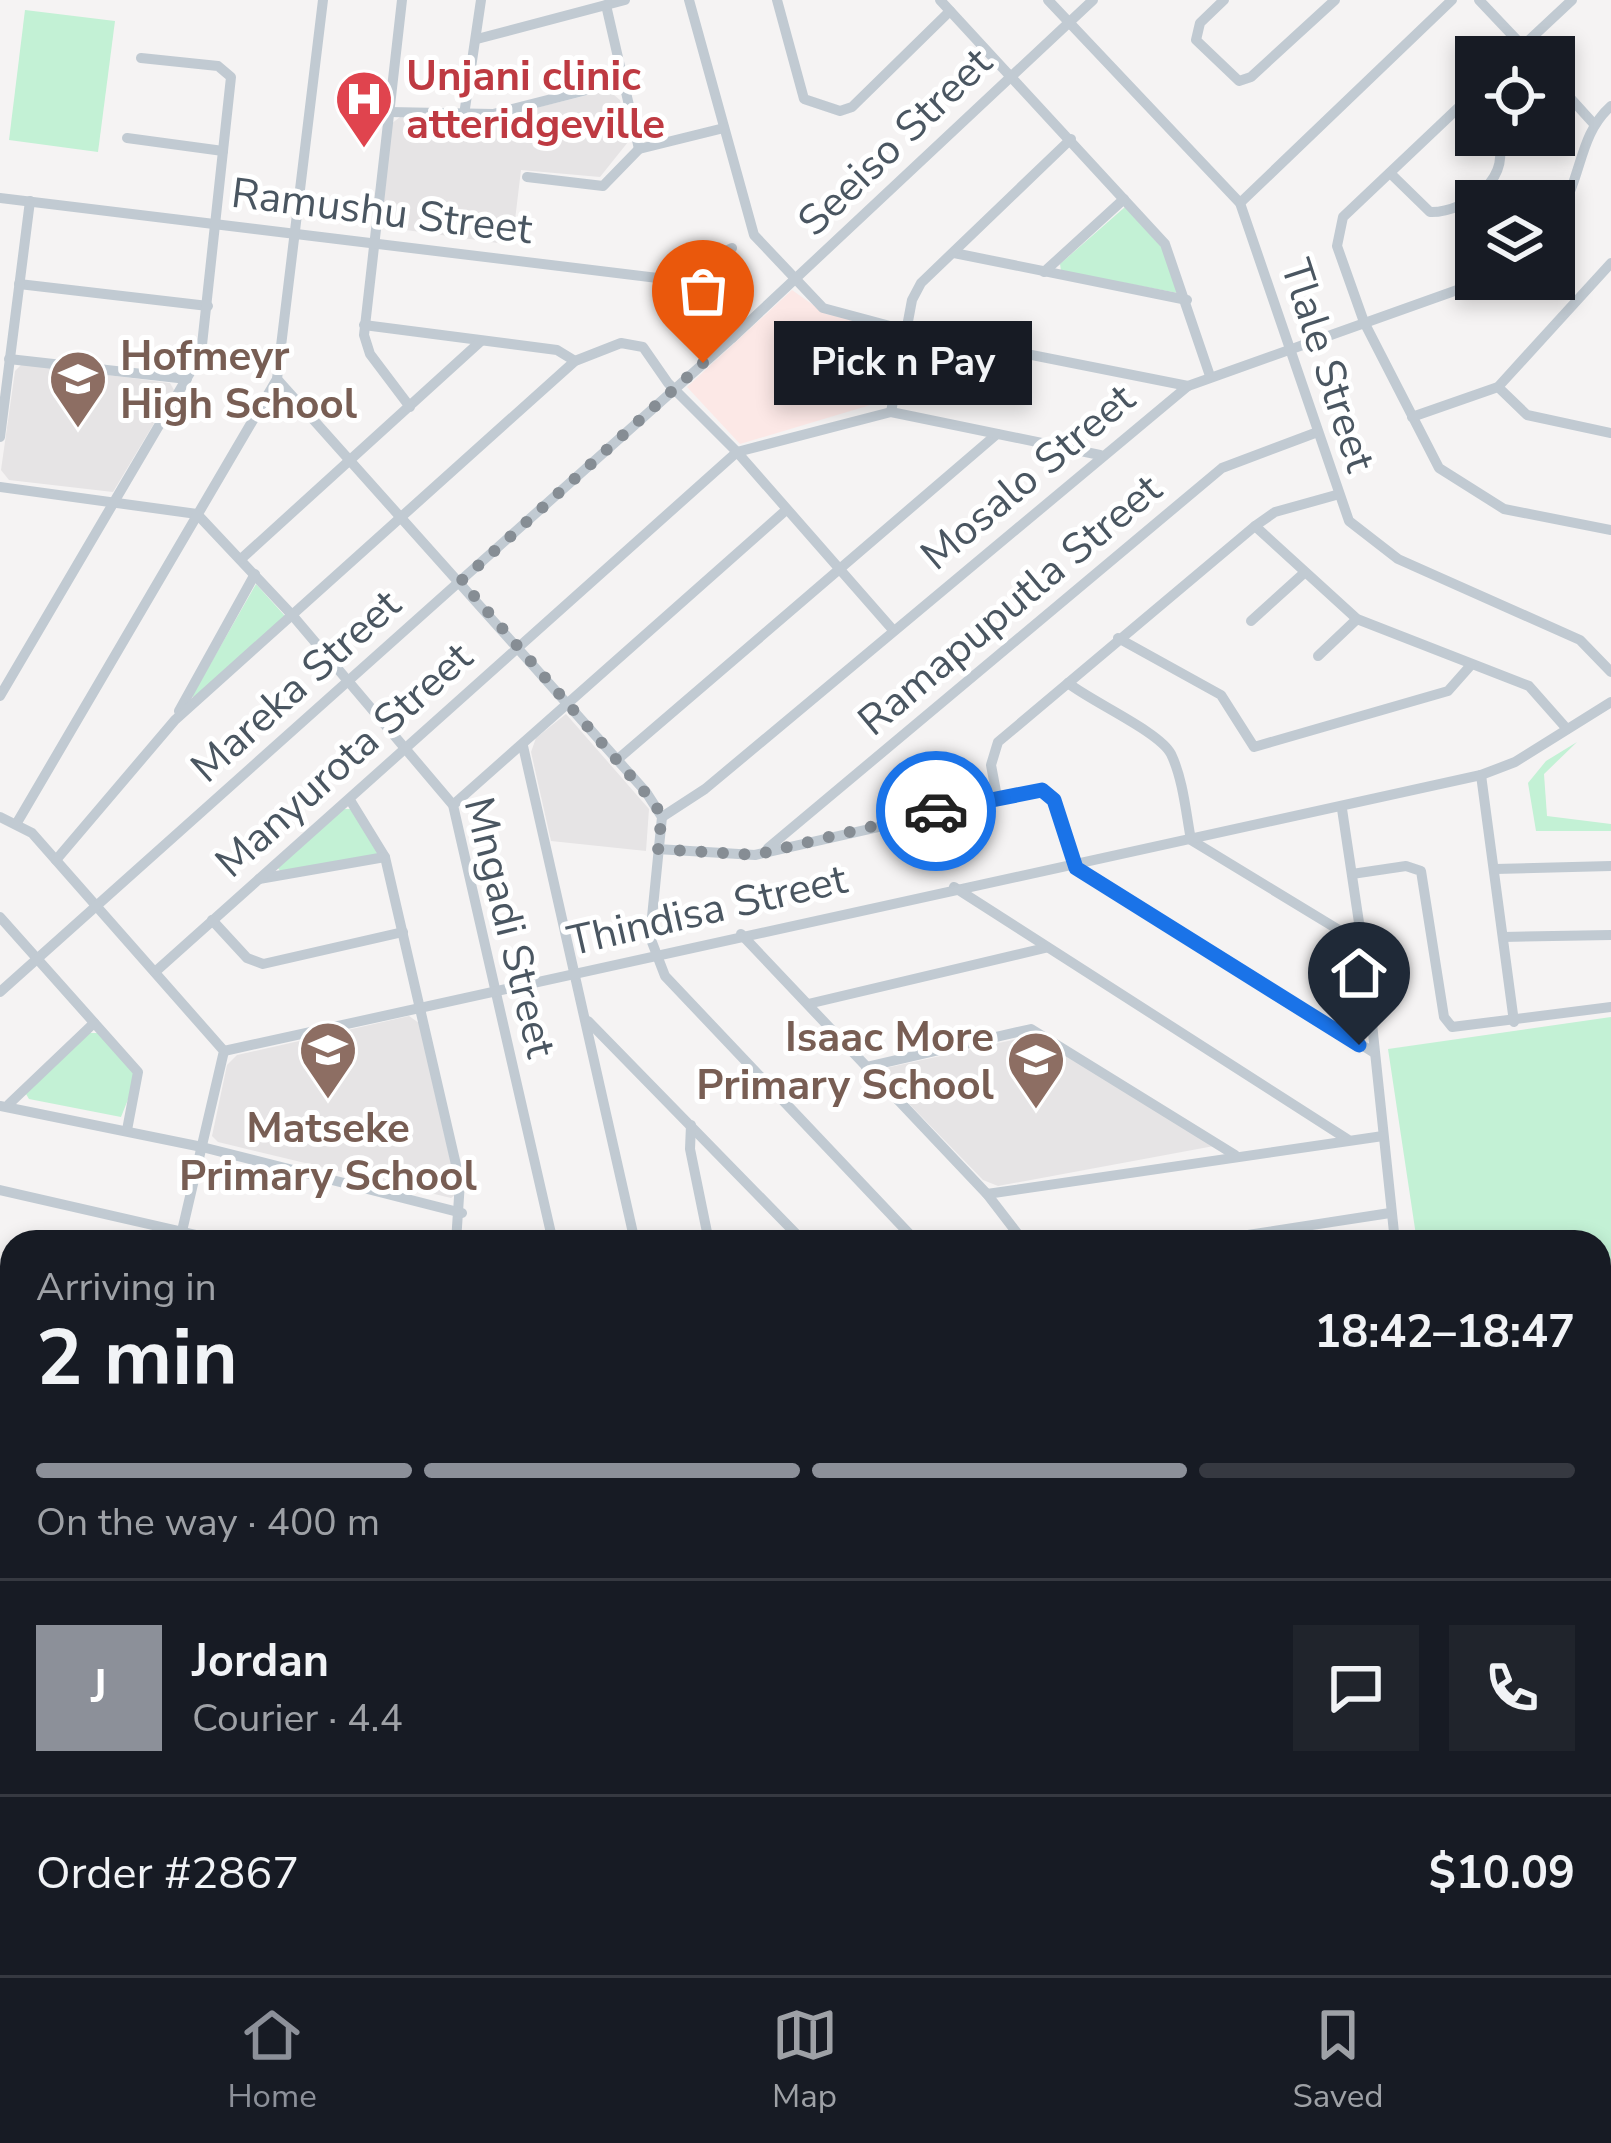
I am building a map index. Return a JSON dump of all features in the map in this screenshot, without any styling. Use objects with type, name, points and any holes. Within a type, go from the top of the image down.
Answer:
[{"type":"street","points":[[18,821],[277,379],[323,0]]},
{"type":"street","points":[[402,0],[364,325],[370,354],[410,406]]},
{"type":"street","points":[[464,116],[481,0]]},
{"type":"street","points":[[477,39],[625,0]]},
{"type":"street","points":[[689,0],[754,235],[793,282],[830,312],[1188,386]]},
{"type":"street","points":[[776,0],[801,93],[809,105],[840,111],[852,107],[950,11]]},
{"type":"street","points":[[940,0],[1165,244],[1210,376]]},
{"type":"street","name":"Tlale Street","points":[[1048,0],[1240,203],[1336,495],[1349,521],[1369,542],[1436,578],[1580,640],[1611,672]]},
{"type":"street","name":"Seeiso Street","points":[[793,282],[1093,0]]},
{"type":"street","points":[[1223,0],[1200,22],[1196,40],[1229,76],[1246,80],[1335,0]]},
{"type":"street","points":[[1240,203],[1452,0]]},
{"type":"street","points":[[1479,0],[1513,36]]},
{"type":"street","points":[[1533,36],[1572,0]]},
{"type":"street","points":[[606,5],[639,149]]},
{"type":"street","points":[[0,696],[201,355],[230,73],[218,66],[141,58]]},
{"type":"street","points":[[389,112],[493,114],[622,81]]},
{"type":"street","points":[[1575,103],[1593,123]]},
{"type":"street","points":[[1574,180],[1593,123],[1611,106]]},
{"type":"street","points":[[1455,111],[1343,218],[1336,236],[1364,322],[1439,468],[1490,504],[1611,530]]},
{"type":"street","points":[[527,177],[603,186],[639,149],[724,128]]},
{"type":"street","points":[[127,138],[223,151]]},
{"type":"street","points":[[891,412],[916,291],[1071,140]]},
{"type":"street","points":[[1390,173],[1430,212],[1458,208],[1499,168],[1501,156]]},
{"type":"street","name":"Ramushu Street","points":[[0,197],[667,279]]},
{"type":"street","points":[[1043,272],[1124,199]]},
{"type":"street","points":[[0,437],[31,201]]},
{"type":"street","points":[[667,279],[732,248]]},
{"type":"street","points":[[954,253],[1187,300]]},
{"type":"street","points":[[1412,417],[1498,387],[1611,263]]},
{"type":"street","points":[[667,279],[692,291],[732,338]]},
{"type":"street","name":"Mareka Street","points":[[0,992],[793,282]]},
{"type":"street","points":[[19,284],[208,306]]},
{"type":"street","name":"Mosalo Street","points":[[662,818],[705,789],[1188,386],[1455,290]]},
{"type":"street","points":[[364,325],[557,350],[575,362]]},
{"type":"street","points":[[241,559],[482,340]]},
{"type":"street","points":[[56,860],[175,720],[575,362],[637,342],[893,630]]},
{"type":"street","points":[[9,359],[187,379]]},
{"type":"street","points":[[277,379],[618,759],[662,818],[650,920],[654,954],[694,1012],[905,1230]]},
{"type":"street","points":[[1498,387],[1527,416],[1611,433]]},
{"type":"street","points":[[737,452],[891,412],[1100,455]]},
{"type":"street","points":[[618,759],[997,434]]},
{"type":"street","name":"Ramapuputla Street","points":[[760,854],[827,820],[1222,468],[1316,434]]},
{"type":"street","name":"Manyurota Street","points":[[155,972],[737,452]]},
{"type":"street","points":[[0,487],[197,514]]},
{"type":"street","points":[[997,797],[994,748],[1255,526],[1276,512],[1336,495]]},
{"type":"street","points":[[453,805],[785,511]]},
{"type":"street","name":"Mngadi Street","points":[[197,514],[293,616],[453,805],[550,1230]]},
{"type":"street","points":[[1255,526],[1357,619],[1528,686],[1567,729]]},
{"type":"street","points":[[175,720],[255,574]]},
{"type":"street","points":[[1251,621],[1303,574]]},
{"type":"street","points":[[1318,656],[1357,619]]},
{"type":"street","points":[[1118,638],[1221,695],[1254,747],[1435,696],[1457,687],[1471,665]]},
{"type":"street","points":[[0,668],[16,670]]},
{"type":"street","points":[[1068,683],[1095,705],[1164,744],[1174,764],[1192,839],[1362,944]]},
{"type":"street","name":"Thindisa Street","points":[[224,1051],[1070,861],[1342,809],[1480,775],[1515,762],[1611,702]]},
{"type":"street","points":[[523,746],[632,1230]]},
{"type":"street","points":[[1480,775],[1514,1022]]},
{"type":"street","points":[[657,849],[760,854],[827,820],[1035,790],[1050,794],[1070,861],[1373,1052]]},
{"type":"street","points":[[350,800],[385,857],[460,1182],[458,1230]]},
{"type":"street","points":[[1342,809],[1394,1230]]},
{"type":"street","points":[[0,817],[18,821],[56,860],[224,1051],[182,1230]]},
{"type":"street","points":[[258,879],[385,857]]},
{"type":"street","points":[[1352,874],[1406,866],[1421,871],[1444,1017],[1465,1029],[1611,1007]]},
{"type":"street","points":[[1495,868],[1611,866]]},
{"type":"street","points":[[954,887],[1347,1139]]},
{"type":"street","points":[[0,917],[140,1077],[127,1130]]},
{"type":"street","points":[[212,920],[247,958],[263,964],[403,932]]},
{"type":"street","points":[[741,934],[987,1194],[1015,1230]]},
{"type":"street","points":[[1503,937],[1611,935]]},
{"type":"street","points":[[808,1004],[1045,948]]},
{"type":"street","points":[[584,1018],[792,1230]]},
{"type":"street","points":[[4,1105],[94,1023]]},
{"type":"street","points":[[866,1067],[1031,1029],[1235,1155]]},
{"type":"street","points":[[4,1105],[202,1147],[462,1213]]},
{"type":"street","points":[[691,1125],[690,1149],[707,1230]]},
{"type":"street","points":[[987,1194],[1383,1136]]},
{"type":"street","points":[[0,1190],[178,1230]]},
{"type":"street","points":[[1280,1230],[1390,1213]]},
{"type":"shaded area","points":[[608,90],[620,100],[628,142],[600,177],[521,170],[512,245],[385,227],[380,219],[391,124],[400,117],[475,123]]},
{"type":"shaded area","points":[[792,290],[826,314],[890,329],[900,338],[887,400],[740,444],[687,387]]},
{"type":"shaded area","name":"Hofmeyr High School","points":[[22,364],[170,383],[174,390],[113,492],[9,480],[1,470],[15,371]]},
{"type":"shaded area","points":[[566,714],[649,809],[646,851],[551,841],[531,752],[536,738]]},
{"type":"shaded area","name":"Matseke Primary School","points":[[409,1016],[419,1023],[458,1193],[451,1198],[218,1142],[212,1136],[227,1065],[237,1055]]},
{"type":"shaded area","name":"Isaac More Primary School","points":[[1031,1036],[1214,1146],[998,1186],[983,1180],[882,1076],[886,1068]]},
{"type":"green space","points":[[25,10],[115,21],[98,152],[9,140]]},
{"type":"green space","points":[[1125,207],[1166,252],[1178,293],[1061,271],[1060,264]]},
{"type":"green space","points":[[256,584],[285,616],[195,698],[192,696]]},
{"type":"green space","points":[[1577,742],[1544,774],[1547,816],[1611,824],[1611,831],[1536,831],[1528,783],[1546,761]]},
{"type":"green space","points":[[344,809],[353,809],[381,855],[283,875],[278,868]]},
{"type":"green space","points":[[1611,1017],[1611,1230],[1415,1230],[1388,1049]]},
{"type":"green space","points":[[88,1033],[98,1033],[137,1077],[121,1117],[29,1099],[26,1094]]},
{"type":"way so far","points":[[703,363],[461,581],[655,804],[662,818],[657,849],[755,855],[936,811]]},
{"type":"place","name":"Unjani clinic atteridgeville","points":[[364,150]]},
{"type":"place","name":"Pick n Pay","points":[[703,363]]},
{"type":"place","name":"Hofmeyr High School","points":[[78,430]]},
{"type":"place","name":"Matseke Primary School","points":[[328,1101]]},
{"type":"place","name":"Isaac More Primary School","points":[[1036,1111]]},
{"type":"route","points":[[936,811],[1026,790],[1050,794],[1076,868],[1359,1045]]}]
